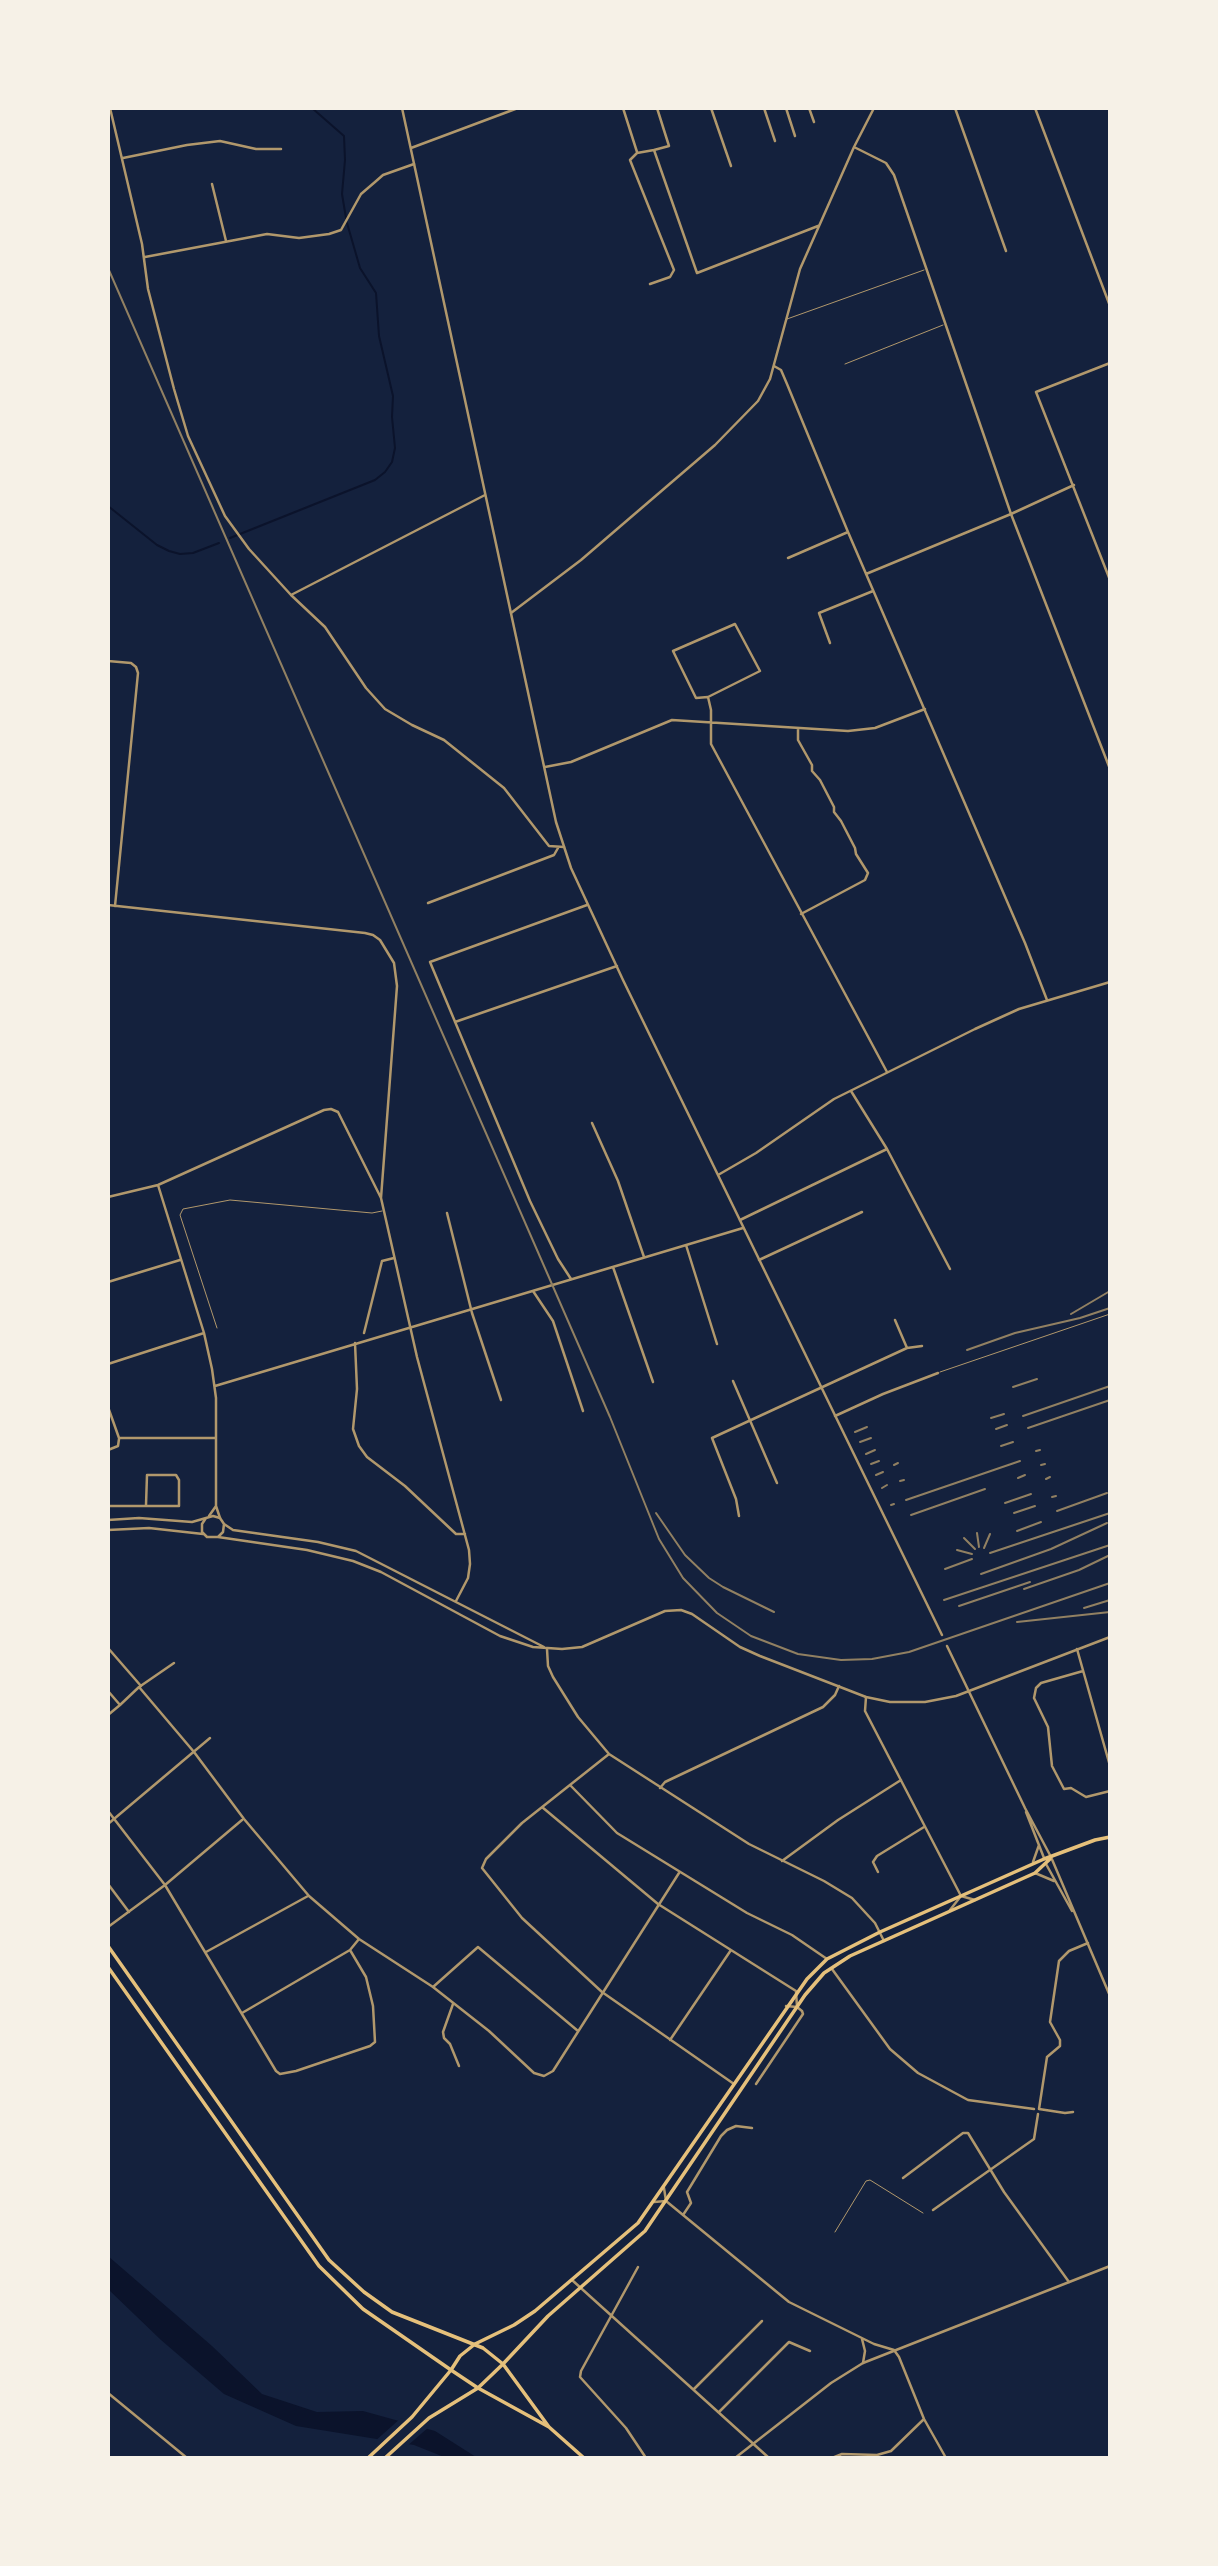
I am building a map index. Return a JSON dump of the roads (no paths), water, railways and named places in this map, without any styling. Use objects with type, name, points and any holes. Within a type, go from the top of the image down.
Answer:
[{"type":"main road","points":[[385,2458],[441,2409],[478,2388],[548,2316],[635,2242],[819,1978],[831,1968],[884,1941],[1035,1873],[1051,1857],[1110,1837]]},
{"type":"main road","points":[[368,2458],[430,2399],[460,2356],[474,2344],[529,2316],[627,2234],[664,2188],[796,1991],[827,1959],[880,1932],[1032,1864],[1045,1862]]},
{"type":"main road","points":[[108,1946],[317,2244],[341,2272],[363,2292],[392,2312],[490,2352],[503,2364],[549,2427],[584,2458]]},
{"type":"main road","points":[[108,1968],[319,2266],[363,2309],[478,2388],[549,2427]]},
{"type":"main road","points":[[213,2117],[223,2109]]},
{"type":"street","points":[[110,108],[145,257],[148,289],[188,436],[219,504],[241,538],[291,595],[325,627],[366,688],[385,709],[444,740],[504,788],[550,846],[564,847]]},
{"type":"street","points":[[402,108],[564,847],[587,905],[942,1634]]},
{"type":"street","points":[[411,148],[518,108]]},
{"type":"street","points":[[622,108],[637,153]]},
{"type":"street","points":[[650,284],[670,278],[674,270],[630,160],[637,153],[669,146],[657,108]]},
{"type":"street","points":[[711,108],[731,166]]},
{"type":"street","points":[[764,108],[775,141]]},
{"type":"street","points":[[786,108],[795,136]]},
{"type":"street","points":[[809,108],[814,122]]},
{"type":"street","points":[[511,613],[581,560],[715,445],[758,401],[770,379],[798,276],[854,147],[874,108]]},
{"type":"street","points":[[956,108],[1006,251]]},
{"type":"street","points":[[1035,108],[1110,306]]},
{"type":"street","points":[[123,158],[220,141],[256,149],[281,149]]},
{"type":"street","points":[[854,147],[886,163],[894,175],[1011,514],[1110,769]]},
{"type":"street","points":[[654,150],[697,273],[819,226]]},
{"type":"street","points":[[145,257],[267,233],[299,238],[341,230],[361,194],[383,175],[414,164]]},
{"type":"street","points":[[212,184],[226,241]]},
{"type":"street","points":[[1110,363],[1037,391],[1110,580]]},
{"type":"street","points":[[774,366],[781,370],[1047,1000]]},
{"type":"street","points":[[866,574],[1074,485]]},
{"type":"street","points":[[291,595],[485,495]]},
{"type":"street","points":[[789,558],[848,531]]},
{"type":"street","points":[[830,643],[819,613],[873,592]]},
{"type":"street","points":[[735,624],[760,671],[708,697],[696,698],[673,651],[735,624]]},
{"type":"street","points":[[108,661],[131,663],[138,673],[115,906]]},
{"type":"street","points":[[708,697],[711,709],[710,744],[887,1072]]},
{"type":"street","points":[[545,767],[571,762],[672,720],[828,732],[860,730],[894,722],[925,709]]},
{"type":"street","points":[[798,728],[798,740],[812,765],[812,771],[820,780],[836,816],[869,873],[865,880],[801,914]]},
{"type":"street","points":[[428,903],[554,855],[558,848]]},
{"type":"street","points":[[108,905],[373,934],[380,940],[394,963],[397,986],[382,1210],[465,1534],[470,1564],[468,1578],[451,1610]]},
{"type":"street","points":[[571,1279],[558,1259],[530,1201],[430,961],[587,905]]},
{"type":"street","points":[[456,1022],[617,966]]},
{"type":"street","points":[[718,1175],[851,1090],[996,1018],[1110,982]]},
{"type":"street","points":[[851,1090],[887,1149],[950,1269]]},
{"type":"street","points":[[108,1197],[158,1185],[331,1109],[342,1117],[381,1198]]},
{"type":"street","points":[[592,1123],[618,1181],[644,1257]]},
{"type":"street","points":[[740,1220],[887,1149]]},
{"type":"street","points":[[158,1185],[204,1333],[215,1386],[216,1507],[224,1524],[233,1530],[318,1542],[356,1551],[547,1649]]},
{"type":"street","points":[[759,1259],[862,1212]]},
{"type":"street","points":[[447,1213],[471,1310],[501,1400]]},
{"type":"street","points":[[215,1386],[743,1228]]},
{"type":"street","points":[[686,1245],[717,1344]]},
{"type":"street","points":[[364,1333],[382,1261],[394,1258]]},
{"type":"street","points":[[108,1282],[180,1260]]},
{"type":"street","points":[[613,1267],[653,1382]]},
{"type":"street","points":[[533,1291],[553,1321],[583,1412]]},
{"type":"street","points":[[894,1320],[907,1348]]},
{"type":"street","points":[[108,1364],[204,1333]]},
{"type":"street","points":[[355,1343],[357,1389],[353,1429],[359,1446],[367,1457],[405,1486],[456,1534],[465,1534]]},
{"type":"street","points":[[739,1516],[734,1494],[712,1438],[907,1348],[922,1346]]},
{"type":"street","points":[[835,1416],[938,1373]]},
{"type":"street","points":[[733,1381],[777,1483]]},
{"type":"street","points":[[108,1407],[119,1438],[118,1446],[108,1450]]},
{"type":"street","points":[[119,1438],[217,1438]]},
{"type":"street","points":[[108,1506],[179,1506],[178,1477],[173,1474],[147,1475],[146,1505]]},
{"type":"street","points":[[204,1535],[201,1528],[216,1507]]},
{"type":"street","points":[[108,1520],[139,1518],[186,1522],[207,1517],[220,1518]]},
{"type":"street","points":[[218,1537],[223,1532],[224,1524]]},
{"type":"street","points":[[108,1530],[149,1528],[307,1550],[353,1561],[381,1572],[500,1636],[547,1649],[586,1646],[665,1611],[678,1610],[692,1614],[740,1647],[866,1697],[890,1702],[937,1701],[969,1692],[1110,1637]]},
{"type":"street","points":[[947,1646],[1051,1857],[1110,1996]]},
{"type":"street","points":[[108,1648],[309,1896],[359,1939],[433,1987],[534,2073],[544,2076],[553,2071],[679,1873]]},
{"type":"street","points":[[1077,1648],[1110,1766]]},
{"type":"street","points":[[547,1649],[552,1677],[578,1717],[609,1754],[749,1844],[852,1898],[866,1912],[884,1941]]},
{"type":"street","points":[[108,1715],[140,1687],[174,1663]]},
{"type":"street","points":[[1083,1671],[1041,1683],[1036,1688],[1034,1698],[1048,1727],[1052,1766],[1064,1788],[1070,1788],[1086,1797],[1110,1791]]},
{"type":"street","points":[[660,1788],[665,1782],[823,1707],[835,1695],[839,1686]]},
{"type":"street","points":[[108,1691],[120,1705]]},
{"type":"street","points":[[866,1697],[865,1711],[961,1896],[975,1900]]},
{"type":"street","points":[[108,1824],[210,1738]]},
{"type":"street","points":[[609,1754],[510,1835],[482,1864],[482,1868],[522,1918],[602,1992],[734,2084]]},
{"type":"street","points":[[782,1861],[838,1820],[901,1780]]},
{"type":"street","points":[[571,1786],[617,1833],[679,1873],[792,1936],[827,1959]]},
{"type":"street","points":[[542,1807],[658,1904],[796,1991],[797,2007]]},
{"type":"street","points":[[1025,1808],[1045,1862],[1075,1916]]},
{"type":"street","points":[[108,1811],[165,1885],[280,2074],[296,2071],[375,2042],[373,2006],[366,1977],[350,1950]]},
{"type":"street","points":[[108,1927],[165,1885],[244,1819]]},
{"type":"street","points":[[878,1872],[873,1862],[877,1856],[924,1827]]},
{"type":"street","points":[[1032,1864],[1039,1845]]},
{"type":"street","points":[[1035,1873],[1054,1881]]},
{"type":"street","points":[[108,1884],[129,1912]]},
{"type":"street","points":[[206,1952],[309,1896]]},
{"type":"street","points":[[949,1912],[961,1896]]},
{"type":"street","points":[[242,2013],[350,1950],[359,1939]]},
{"type":"street","points":[[1073,2112],[1039,2109],[1047,2057],[1060,2046],[1060,2040],[1050,2022],[1059,1961],[1069,1951],[1088,1943]]},
{"type":"street","points":[[433,1987],[478,1947],[578,2031]]},
{"type":"street","points":[[670,2040],[730,1950]]},
{"type":"street","points":[[831,1968],[890,2049],[918,2073],[968,2100],[1034,2109]]},
{"type":"street","points":[[453,2004],[443,2038],[450,2044],[459,2066]]},
{"type":"street","points":[[756,2084],[803,2014],[797,2007],[786,2006]]},
{"type":"street","points":[[933,2210],[1034,2138],[1038,2114]]},
{"type":"street","points":[[683,2216],[691,2203],[687,2192],[721,2136],[736,2126],[752,2128]]},
{"type":"street","points":[[903,2178],[963,2133],[968,2133],[990,2171],[1069,2282]]},
{"type":"street","points":[[664,2188],[666,2201],[789,2302],[861,2338],[894,2350],[924,2420],[946,2458]]},
{"type":"street","points":[[654,2202],[666,2201]]},
{"type":"street","points":[[735,2458],[831,2383],[863,2363],[1110,2266]]},
{"type":"street","points":[[638,2267],[580,2377],[626,2428],[646,2458]]},
{"type":"street","points":[[572,2280],[769,2458]]},
{"type":"street","points":[[694,2389],[762,2321]]},
{"type":"street","points":[[861,2338],[864,2343],[863,2363]]},
{"type":"street","points":[[719,2412],[789,2342],[810,2351]]},
{"type":"street","points":[[108,2393],[187,2458]]},
{"type":"street","points":[[832,2458],[842,2454],[877,2455],[891,2451],[924,2420]]},
{"type":"street","points":[[891,2451],[894,2458]]},
{"type":"lane","points":[[787,319],[926,269]]},
{"type":"lane","points":[[845,363],[945,324]]},
{"type":"lane","points":[[218,1328],[180,1215],[183,1209],[230,1200],[372,1213],[382,1210]]},
{"type":"lane","points":[[938,1373],[1110,1314]]},
{"type":"lane","points":[[835,2232],[866,2180],[923,2213]]},
{"type":"water","points":[[108,2256],[212,2346],[262,2394],[317,2412],[363,2411],[435,2431],[476,2457],[444,2457],[414,2445],[296,2426],[224,2394],[161,2340],[109,2290]]},
{"type":"waterway","points":[[312,108],[344,136],[342,194],[346,218]]},
{"type":"waterway","points":[[230,538],[375,480],[392,462],[395,448],[393,396],[379,336],[376,293],[360,268],[347,223]]},
{"type":"waterway","points":[[108,506],[157,545],[169,551],[193,553],[219,543]]},
{"type":"railway","points":[[108,268],[610,1417],[659,1539],[683,1578],[717,1613],[751,1636],[798,1654],[841,1660],[872,1659],[909,1652],[1110,1583]]},
{"type":"railway","points":[[1071,1314],[1110,1291]]},
{"type":"railway","points":[[967,1350],[1015,1333],[1110,1308]]},
{"type":"railway","points":[[1013,1387],[1037,1379]]},
{"type":"railway","points":[[1023,1416],[1110,1386]]},
{"type":"railway","points":[[1028,1428],[1110,1400]]},
{"type":"railway","points":[[991,1418],[1004,1414]]},
{"type":"railway","points":[[996,1429],[1007,1425]]},
{"type":"railway","points":[[855,1432],[867,1427]]},
{"type":"railway","points":[[860,1442],[871,1438]]},
{"type":"railway","points":[[1001,1446],[1013,1442]]},
{"type":"railway","points":[[866,1454],[875,1450]]},
{"type":"railway","points":[[1036,1451],[1040,1450]]},
{"type":"railway","points":[[871,1464],[879,1461]]},
{"type":"railway","points":[[906,1500],[1020,1461]]},
{"type":"railway","points":[[894,1465],[898,1463]]},
{"type":"railway","points":[[1041,1465],[1045,1464]]},
{"type":"railway","points":[[876,1475],[883,1472]]},
{"type":"railway","points":[[1018,1478],[1025,1475]]},
{"type":"railway","points":[[1046,1479],[1050,1477]]},
{"type":"railway","points":[[900,1481],[904,1480]]},
{"type":"railway","points":[[882,1488],[887,1485]]},
{"type":"railway","points":[[911,1515],[985,1489]]},
{"type":"railway","points":[[1057,1511],[1107,1493]]},
{"type":"railway","points":[[1005,1503],[1031,1494]]},
{"type":"railway","points":[[1052,1497],[1056,1496]]},
{"type":"railway","points":[[1014,1513],[1035,1506]]},
{"type":"railway","points":[[656,1513],[685,1555],[709,1578],[774,1612]]},
{"type":"railway","points":[[990,1553],[1110,1513]]},
{"type":"railway","points":[[1017,1531],[1041,1522]]},
{"type":"railway","points":[[981,1574],[1051,1549],[1107,1523]]},
{"type":"railway","points":[[977,1533],[979,1547]]},
{"type":"railway","points":[[984,1548],[990,1534]]},
{"type":"railway","points":[[964,1538],[975,1549]]},
{"type":"railway","points":[[944,1600],[1110,1545]]},
{"type":"railway","points":[[957,1550],[972,1554]]},
{"type":"railway","points":[[1024,1589],[1079,1570],[1110,1555]]},
{"type":"railway","points":[[945,1569],[972,1559]]},
{"type":"railway","points":[[959,1606],[1030,1582]]},
{"type":"railway","points":[[1084,1608],[1110,1600]]},
{"type":"railway","points":[[1017,1622],[1110,1612]]}]
